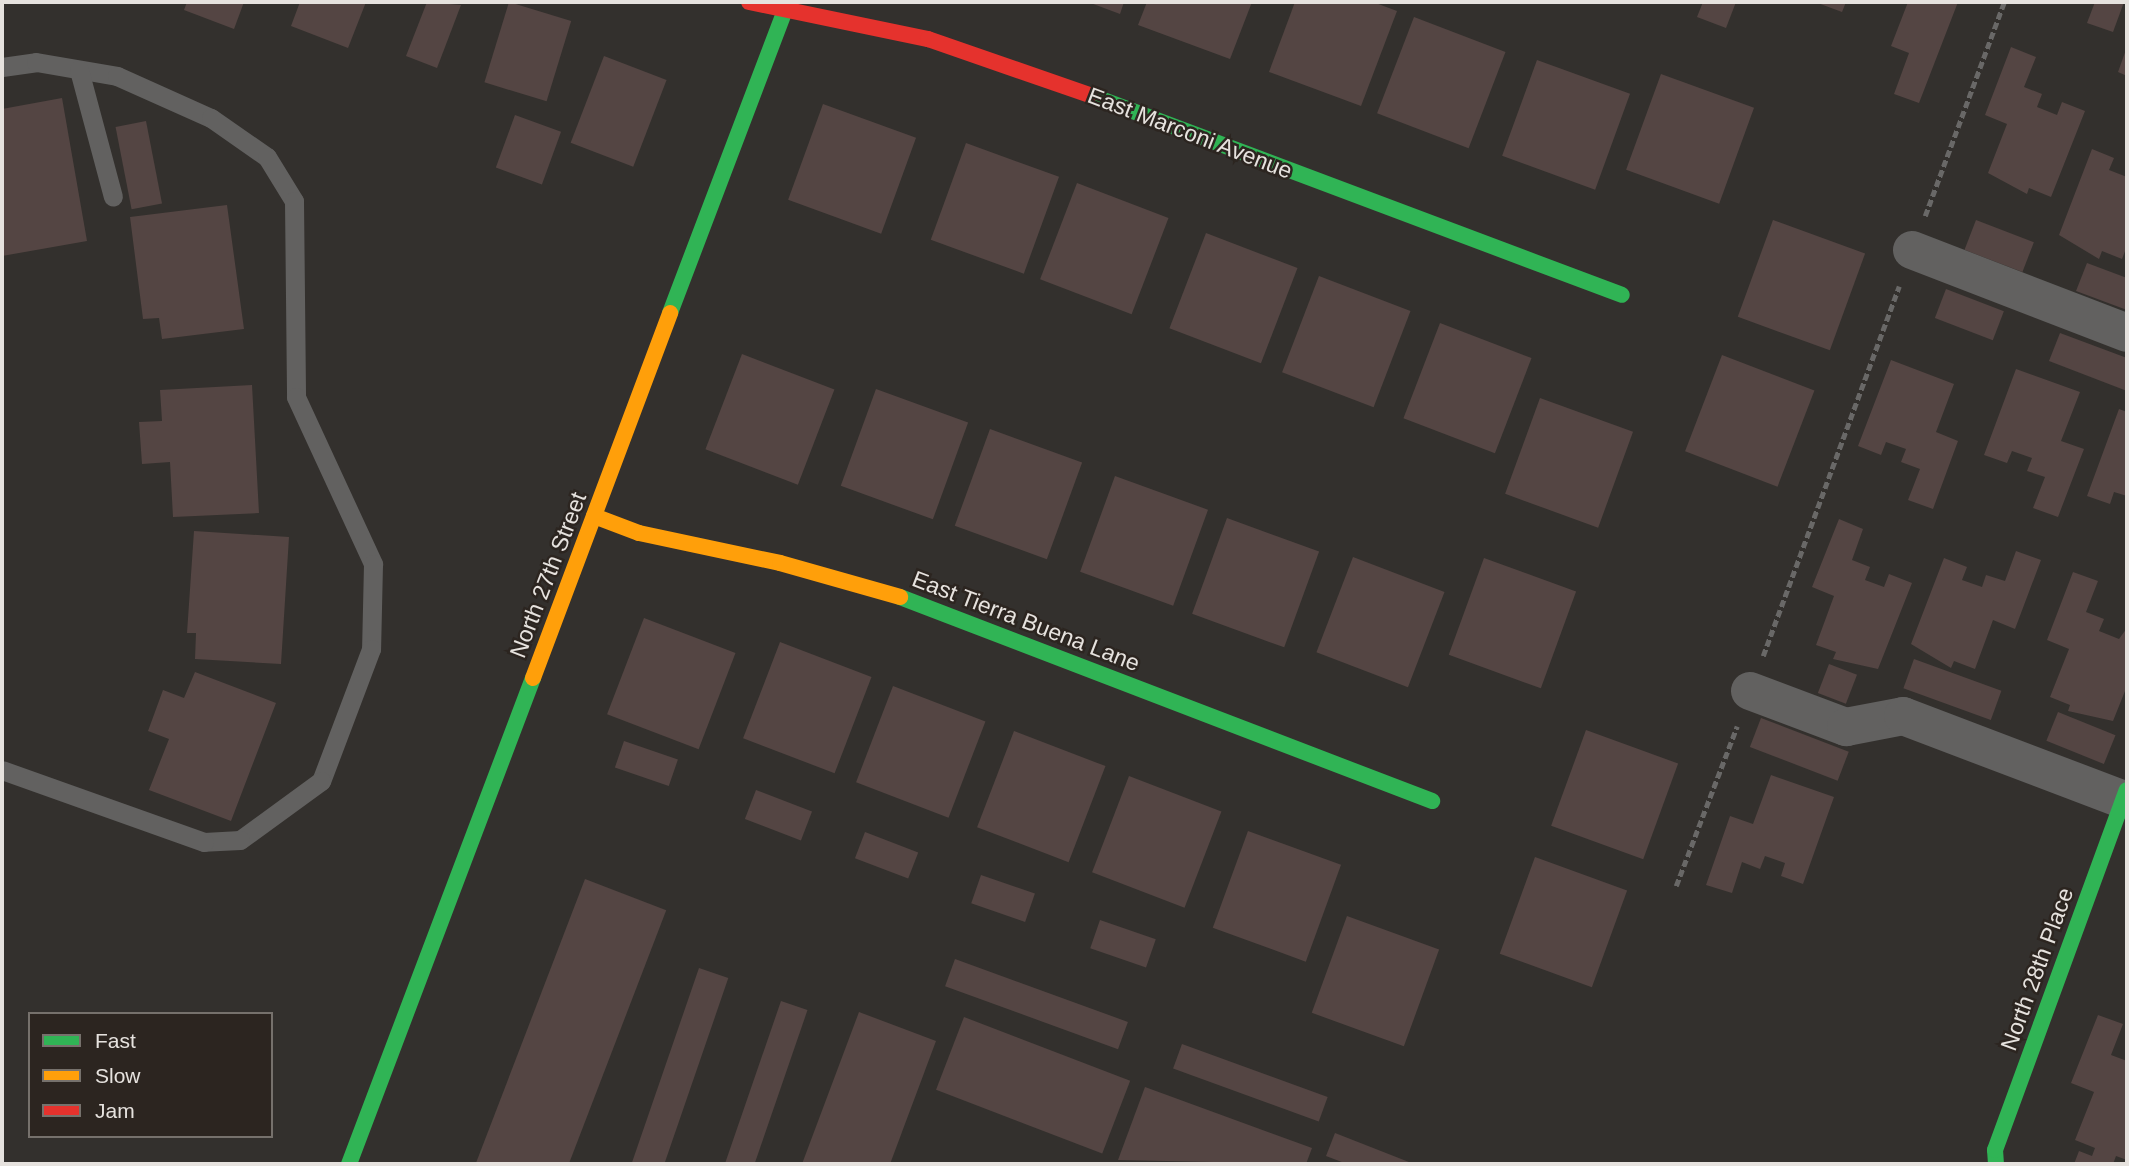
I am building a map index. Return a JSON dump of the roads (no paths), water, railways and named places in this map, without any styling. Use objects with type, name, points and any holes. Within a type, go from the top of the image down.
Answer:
[{"type":"street","name":"East Marconi Avenue","points":[[749,2],[787,6],[928,39],[1004,63],[1622,295]]},
{"type":"street","name":"North 27th Street","points":[[349,1164],[787,6]]},
{"type":"street","points":[[1912,250],[2127,333]]},
{"type":"street","name":"East Tierra Buena Lane","points":[[594,516],[639,533],[780,563],[905,598],[1432,801]]},
{"type":"street","points":[[1750,691],[1846,726],[1903,716],[2126,795]]},
{"type":"street","name":"North 28th Place","points":[[1996,1164],[1995,1150],[2126,795]]},
{"type":"lane","points":[[2,67],[36,62],[117,76],[211,118],[267,157],[294,201],[296,397],[373,564],[371,649],[321,781],[240,840],[204,842],[2,770]]},
{"type":"lane","points":[[79,70],[113,197]]}]
